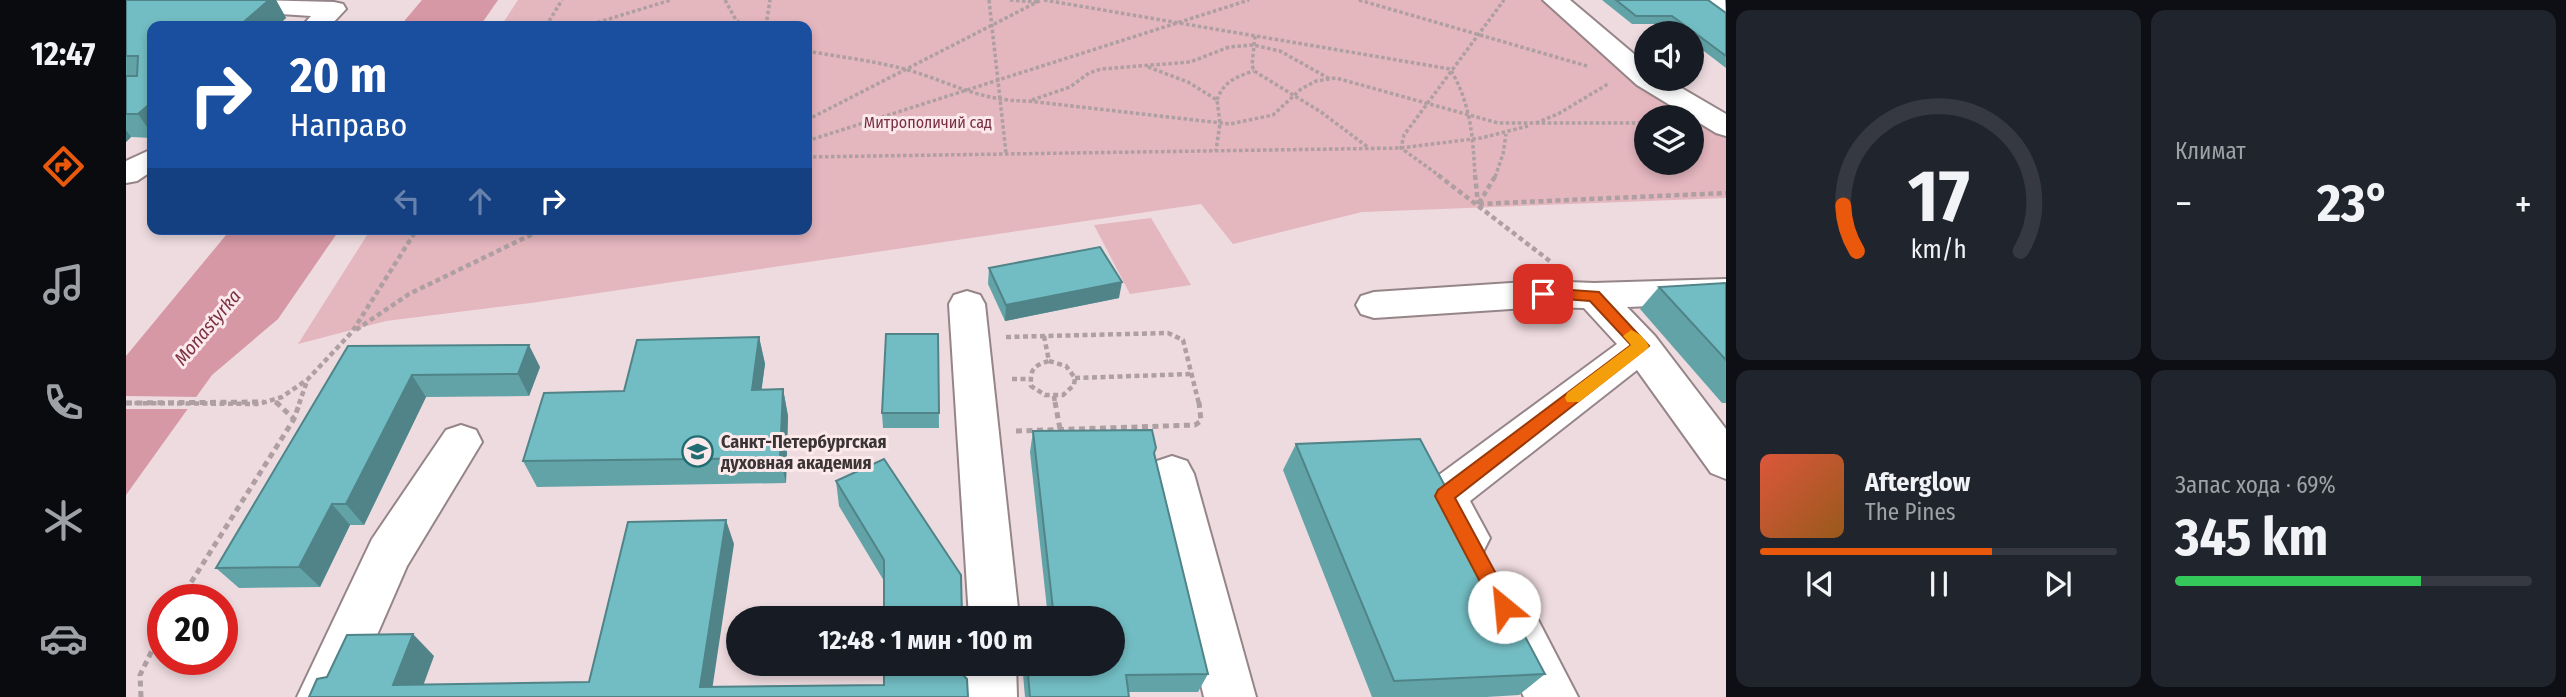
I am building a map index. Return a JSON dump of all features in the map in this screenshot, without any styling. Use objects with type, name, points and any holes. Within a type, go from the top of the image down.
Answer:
[{"type":"lane","points":[[1555,0],[1634,72]]},
{"type":"lane","points":[[1709,0],[1726,12]]},
{"type":"lane","points":[[234,12],[265,4],[334,9],[321,21]]},
{"type":"lane","points":[[1664,91],[1726,127]]},
{"type":"lane","points":[[126,158],[147,158]]},
{"type":"lane","points":[[126,174],[147,161]]},
{"type":"lane","points":[[1374,305],[1543,294],[1594,296],[1726,291]]},
{"type":"lane","points":[[1594,296],[1641,346],[1718,439]]},
{"type":"lane","points":[[969,321],[993,606]]},
{"type":"lane","points":[[1552,697],[1444,496],[1641,346]]},
{"type":"lane","points":[[323,697],[389,554],[461,442]]},
{"type":"lane","points":[[1172,474],[1230,697]]},
{"type":"lane","points":[[990,676],[991,697]]},
{"type":"path","points":[[549,21],[562,0]]},
{"type":"path","points":[[602,21],[671,0]]},
{"type":"path","points":[[725,0],[737,21]]},
{"type":"path","points":[[767,21],[771,0]]},
{"type":"path","points":[[989,0],[1006,153]]},
{"type":"path","points":[[1010,0],[1041,1],[1450,69],[1461,83],[1469,117],[1478,204]]},
{"type":"path","points":[[812,139],[1249,0]]},
{"type":"path","points":[[1359,0],[1634,74]]},
{"type":"path","points":[[1401,148],[1404,135],[1450,69],[1504,0]]},
{"type":"path","points":[[812,118],[1041,1]]},
{"type":"path","points":[[1254,71],[1255,36]]},
{"type":"path","points":[[1028,101],[1070,87],[1089,73],[1101,69],[1190,62],[1228,47],[1253,45],[1280,51],[1331,79]]},
{"type":"path","points":[[812,52],[908,70],[962,92],[1000,101],[1028,101],[1220,123],[1254,121],[1273,115],[1294,95],[1316,81],[1331,79],[1365,85],[1469,117],[1498,123],[1533,125],[1634,122]]},
{"type":"path","points":[[1144,66],[1188,82],[1217,100]]},
{"type":"path","points":[[1254,71],[1294,95],[1370,148]]},
{"type":"path","points":[[1216,151],[1220,123],[1217,100],[1220,90],[1228,82],[1254,71]]},
{"type":"path","points":[[812,157],[1401,148],[1473,141],[1533,125],[1634,76]]},
{"type":"path","points":[[1478,204],[1494,183],[1503,162],[1506,134]]},
{"type":"path","points":[[1401,148],[1478,204],[1594,296]]},
{"type":"path","points":[[1478,204],[1726,193]]},
{"type":"path","points":[[126,403],[259,404],[274,401],[308,379],[352,332],[413,235]]},
{"type":"path","points":[[352,332],[409,294],[531,235]]},
{"type":"path","points":[[969,321],[1044,336],[1168,332],[1177,335],[1183,340],[1202,414],[1202,421],[1195,425],[978,433]]},
{"type":"path","points":[[1044,336],[1049,361]]},
{"type":"path","points":[[1049,361],[1066,366],[1075,378],[1070,391],[1054,396],[1037,391],[1028,379],[1034,366],[1049,361]]},
{"type":"path","points":[[1075,378],[1192,374]]},
{"type":"path","points":[[190,584],[294,419],[308,379]]},
{"type":"path","points":[[1054,396],[1060,429]]},
{"type":"path","points":[[274,401],[294,419]]},
{"type":"path","points":[[141,697],[140,675],[147,661]]},
{"type":"green space","name":"Митрополичий сад","points":[[518,0],[1545,0],[1634,77],[1634,91],[1653,91],[1676,105],[1634,105],[1634,175],[1704,175],[1704,122],[1726,136],[1726,198],[1362,212],[1233,244],[1201,204],[531,303],[386,321],[298,344],[367,235],[812,235],[812,21],[504,21]]},
{"type":"green space","points":[[1151,218],[1191,285],[1130,294],[1094,225]]},
{"type":"water","points":[[422,0],[498,0],[483,21],[404,21]]},
{"type":"water","name":"Monastyrka","points":[[226,235],[336,235],[278,319],[212,375],[126,495],[126,356]]},
{"type":"pier","points":[[126,396],[201,397],[192,409],[126,409]]},
{"type":"building","points":[[126,0],[269,0],[245,21],[147,21],[147,106],[138,114],[126,114],[126,76],[137,76],[138,56],[126,56]]},
{"type":"building","points":[[1616,0],[1708,0],[1726,13],[1726,56],[1704,40],[1704,21],[1679,21],[1672,16],[1636,16]]},
{"type":"building","points":[[1100,247],[1122,282],[1006,305],[989,268]]},
{"type":"building","points":[[1726,283],[1726,360],[1659,287]]},
{"type":"building","points":[[886,334],[938,334],[939,413],[882,413]]},
{"type":"building","points":[[759,337],[752,390],[783,389],[780,458],[523,461],[544,393],[624,391],[637,340]]},
{"type":"building","points":[[529,345],[518,374],[412,375],[346,504],[332,504],[299,567],[216,568],[348,346]]},
{"type":"building","points":[[1152,430],[1156,448],[1154,453],[1208,674],[1126,675],[1129,697],[1030,697],[1028,676],[1125,676],[1125,606],[1053,606],[1033,431]]},
{"type":"building","points":[[1420,439],[1545,674],[1394,681],[1296,444]]},
{"type":"building","points":[[884,459],[961,575],[962,606],[884,606],[884,560],[836,481]]},
{"type":"building","points":[[726,520],[700,687],[884,685],[884,676],[964,676],[967,679],[968,697],[309,697],[317,679],[327,677],[347,635],[413,634],[393,685],[589,682],[628,522]]},
{"type":"slow traffic","points":[[1573,398],[1641,346],[1631,336]]},
{"type":"place","name":"Санкт-Петербургская духовная академия","points":[[698,452]]},
{"type":"route","points":[[1504,607],[1444,496],[1641,346],[1594,296],[1543,294]]}]
